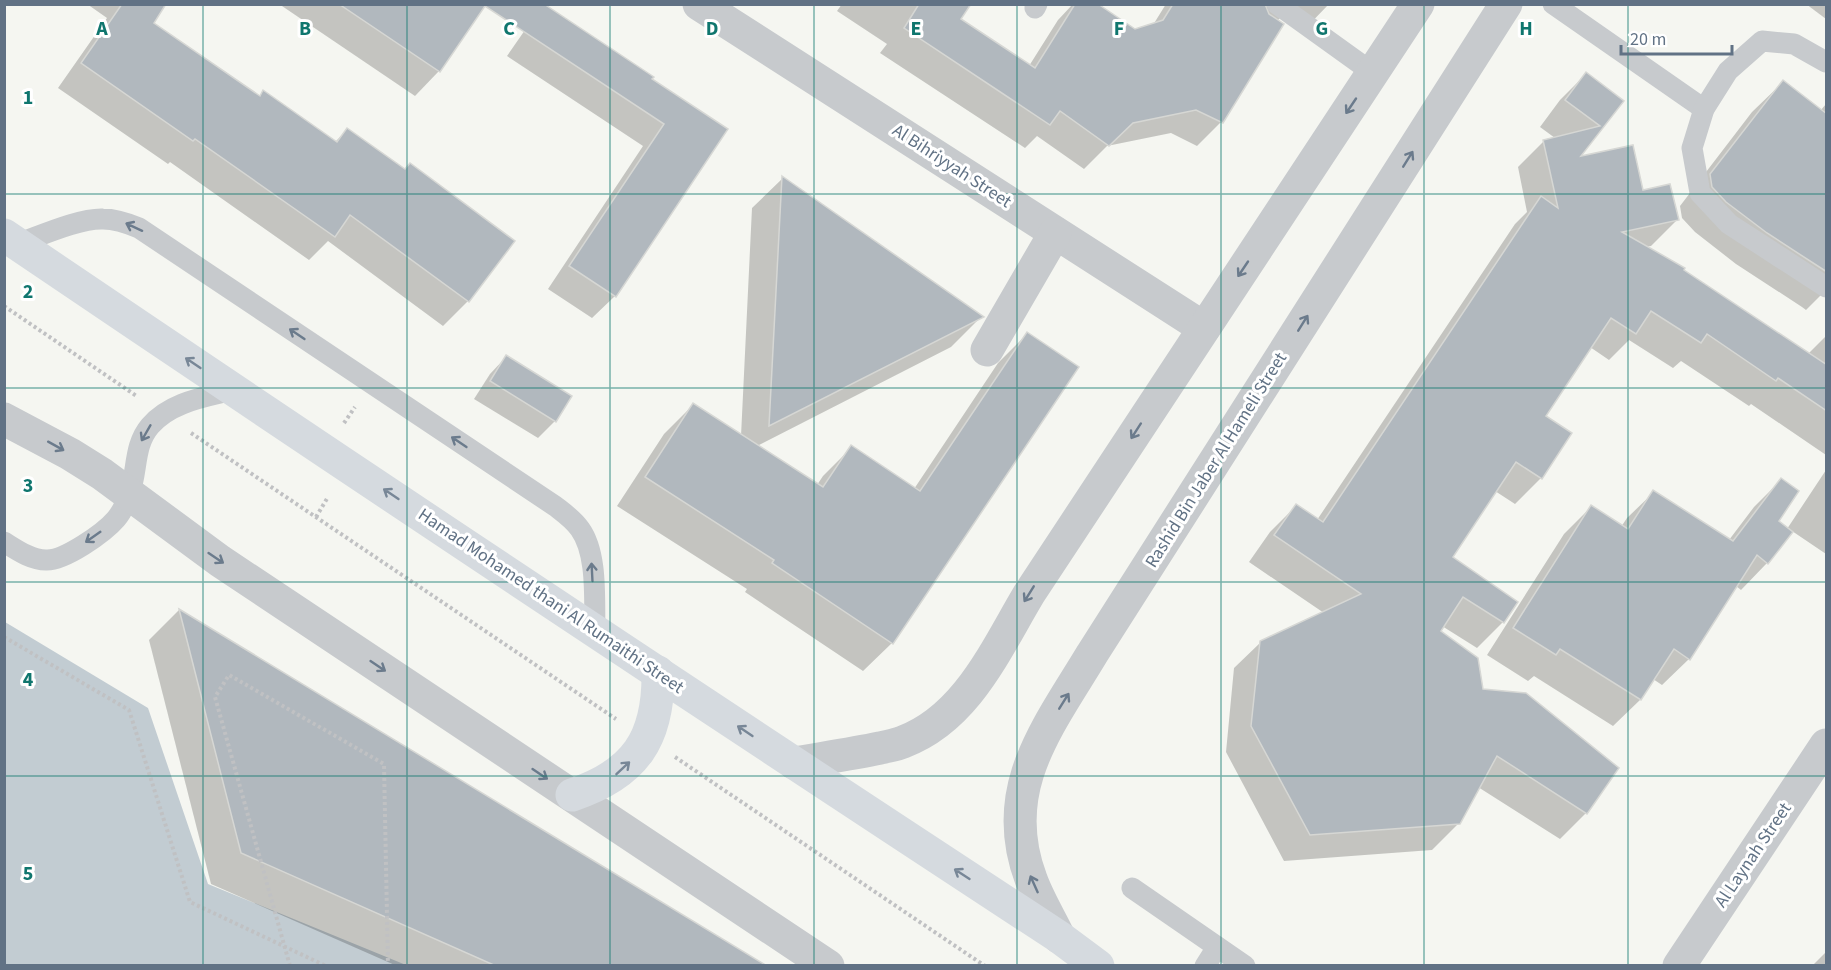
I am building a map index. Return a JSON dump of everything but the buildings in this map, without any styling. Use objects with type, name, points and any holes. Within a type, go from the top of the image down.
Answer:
[{"type":"main road","name":"Hamad Mohamed thani Al Rumaithi Street","points":[[11,240],[233,390],[1059,937],[1098,966]]},
{"type":"main road","points":[[572,795],[595,788],[616,776],[633,759],[646,739],[655,717],[658,672]]},
{"type":"street","name":"Al Bihriyyah Street","points":[[699,4],[1204,328]]},
{"type":"street","points":[[794,763],[867,751],[902,742],[935,726],[961,702],[1029,594],[1418,4]]},
{"type":"street","name":"Rashid Bin Jaber Al Hameli Street","points":[[1059,937],[1031,879],[1022,849],[1020,817],[1023,786],[1033,755],[1099,644],[1506,4]]},
{"type":"street","points":[[987,350],[1055,233]]},
{"type":"street","points":[[4,419],[70,454],[130,494],[220,561],[828,966]]},
{"type":"street","name":"Al Laynah Street","points":[[1679,966],[1827,745]]},
{"type":"lane","points":[[1277,4],[1373,73]]},
{"type":"lane","points":[[1553,4],[1704,109]]},
{"type":"lane","points":[[1827,62],[1794,44],[1762,40],[1728,71],[1704,109],[1692,148],[1701,193],[1729,224],[1827,287]]},
{"type":"lane","points":[[11,240],[100,219],[120,221],[139,228],[570,517],[581,530],[589,546],[595,630]]},
{"type":"lane","points":[[4,542],[32,557],[44,560],[57,560],[68,555],[118,517],[130,494],[136,455],[142,437],[151,424],[178,406],[233,390]]},
{"type":"lane","points":[[1132,888],[1240,964]]},
{"type":"lane","points":[[1205,966],[1217,947]]},
{"type":"path","points":[[4,306],[985,966]]},
{"type":"path","points":[[4,637],[129,710],[190,902],[326,966]]},
{"type":"path","points":[[290,966],[215,697],[230,675],[384,764],[388,966]]},
{"type":"shaded area","points":[[5,622],[148,708],[208,884],[406,965],[5,965]]}]
